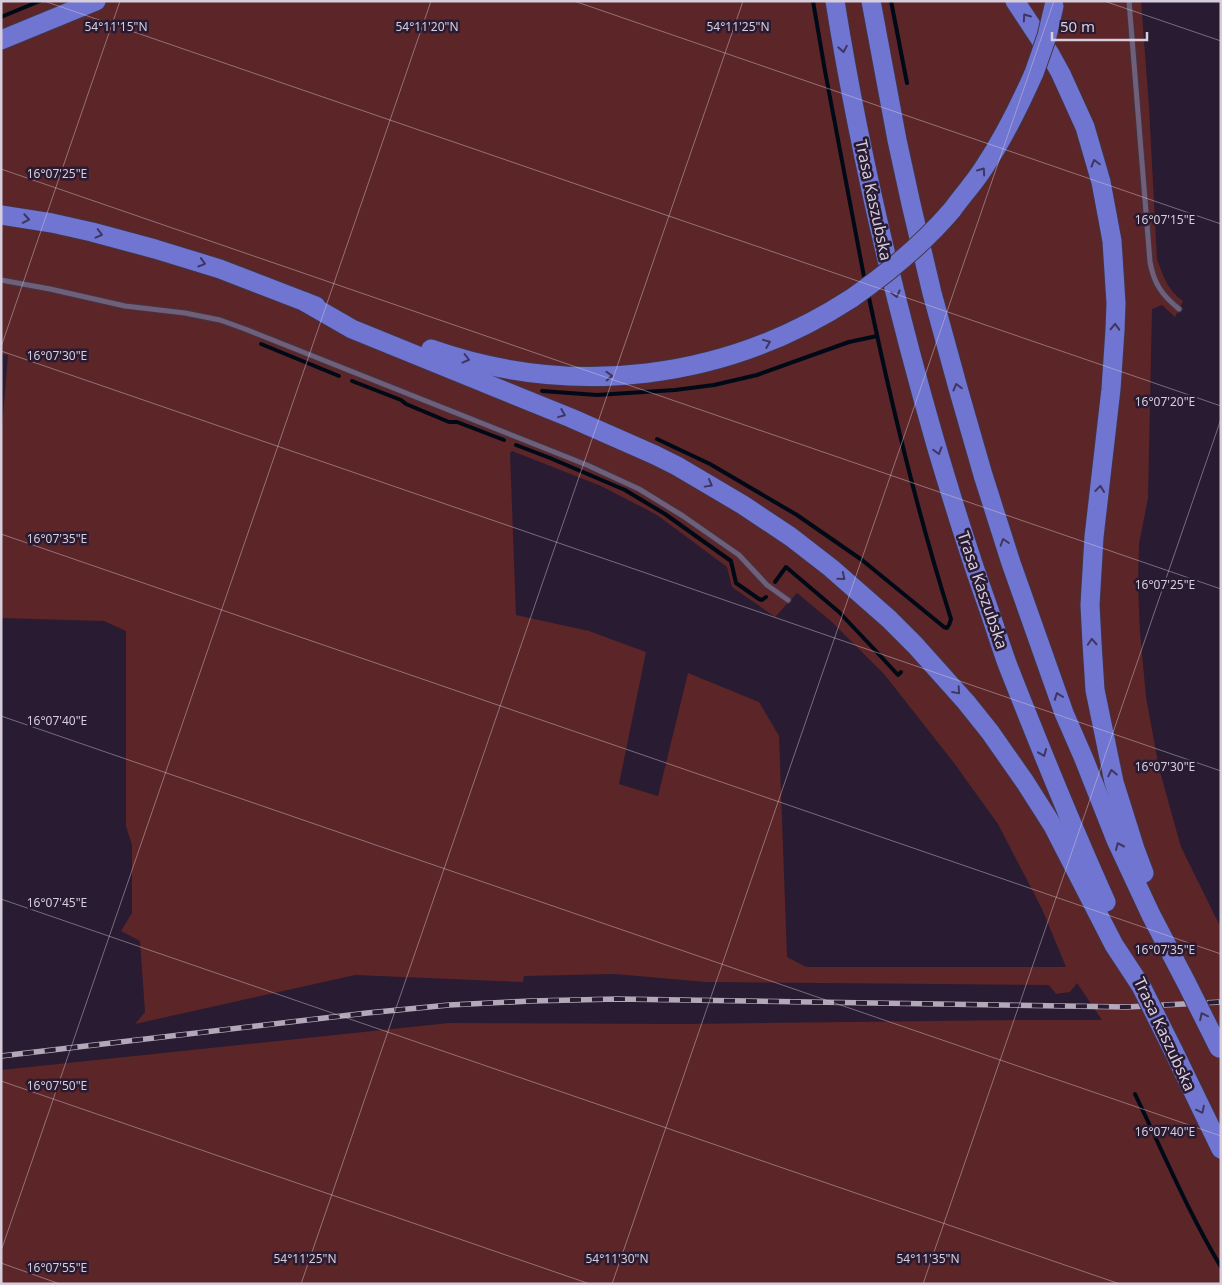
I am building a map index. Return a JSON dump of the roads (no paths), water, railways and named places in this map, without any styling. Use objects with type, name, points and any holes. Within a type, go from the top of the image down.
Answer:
[{"type":"highway","points":[[1,29],[69,1]]},
{"type":"highway","points":[[1,40],[96,1]]},
{"type":"highway","name":"Trasa Kaszubska","points":[[835,1],[878,219],[899,308],[949,489],[1008,664],[1079,842],[1123,940],[1141,986],[1221,1149]]},
{"type":"highway","points":[[871,1],[897,140],[928,275],[983,476],[1008,554],[1064,713],[1116,840],[1150,915],[1188,984],[1220,1050]]},
{"type":"highway","points":[[1015,1],[1050,54],[1085,127],[1101,182],[1112,241],[1116,303],[1114,353],[1094,537],[1090,606],[1095,690],[1114,782],[1129,830],[1146,880],[1188,984]]},
{"type":"highway","points":[[1,215],[52,223],[92,232],[220,269],[402,338],[459,358],[488,365],[539,374],[583,377],[636,375],[670,370],[752,349],[793,332],[852,298],[904,258],[926,238],[952,210],[982,171],[999,144],[1034,73],[1055,4]]},
{"type":"highway","points":[[305,302],[352,329],[571,418],[662,459],[743,505],[791,537],[832,568],[889,618],[916,645],[990,732],[1053,826],[1114,944],[1141,986]]},
{"type":"lane","points":[[1128,1],[1150,262],[1158,288],[1179,309]]},
{"type":"lane","points":[[1,280],[125,306],[185,313],[220,320],[587,465],[640,489],[683,516],[739,555],[767,585],[788,600]]},
{"type":"waterway","points":[[1,17],[40,1]]},
{"type":"waterway","points":[[813,1],[865,282]]},
{"type":"waterway","points":[[891,1],[907,83]]},
{"type":"waterway","points":[[657,439],[710,464],[797,515],[862,560],[947,628],[951,619],[905,457],[868,293]]},
{"type":"waterway","points":[[542,391],[597,395],[675,390],[714,385],[757,375],[849,342],[877,336]]},
{"type":"waterway","points":[[261,344],[339,376]]},
{"type":"waterway","points":[[352,381],[401,400],[406,404],[449,422],[457,422],[504,440]]},
{"type":"waterway","points":[[516,445],[625,490],[665,514],[731,561],[736,583],[759,599],[762,600],[766,597]]},
{"type":"waterway","points":[[775,582],[786,567],[839,612],[898,675],[901,672]]},
{"type":"waterway","points":[[1135,1094],[1187,1203],[1221,1267]]},
{"type":"railway","points":[[1,1056],[367,1013],[449,1005],[531,1001],[617,999],[1127,1007],[1221,1002]]}]
